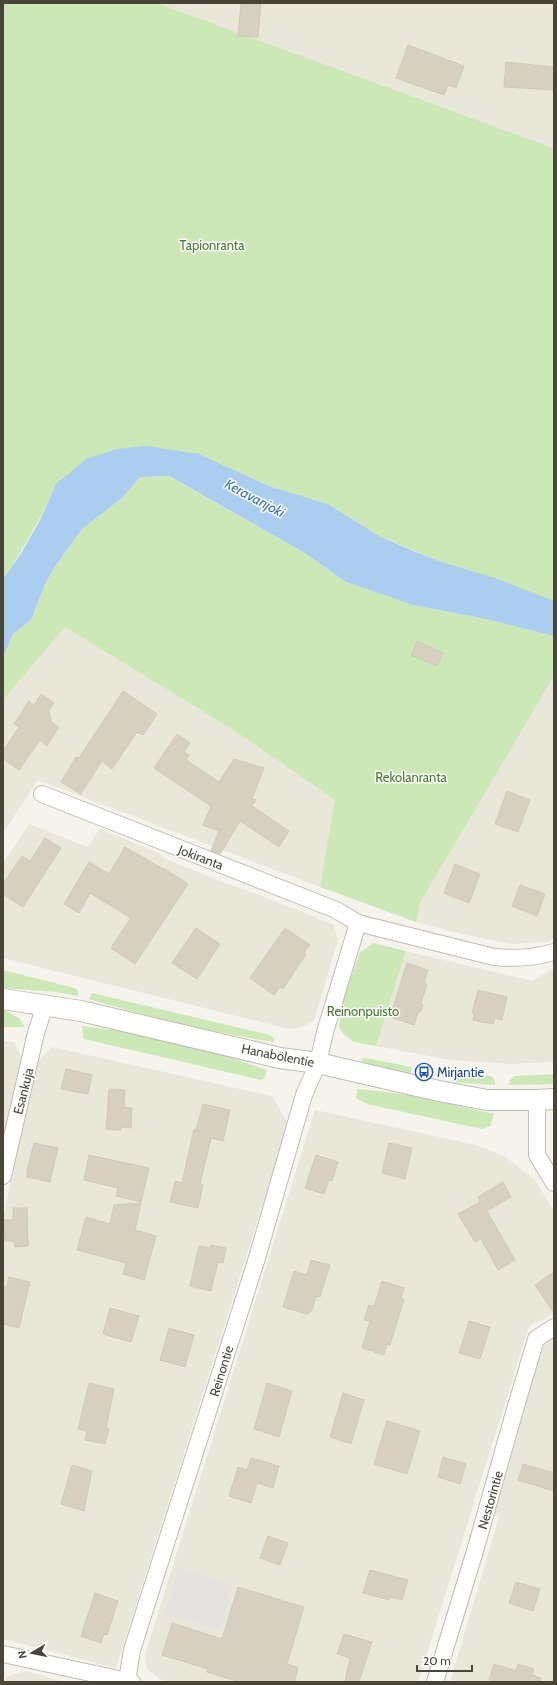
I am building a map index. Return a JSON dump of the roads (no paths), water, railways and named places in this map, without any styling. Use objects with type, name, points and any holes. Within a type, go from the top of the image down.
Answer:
[{"type":"street","name":"Jokiranta","points":[[42,794],[336,910],[358,923],[494,957],[515,959],[539,956],[554,952]]},
{"type":"street","points":[[318,1063],[325,1032],[358,923]]},
{"type":"street","name":"Hanabölentie","points":[[3,1000],[45,1005],[88,1013],[280,1058],[318,1063],[424,1088],[487,1100],[546,1100]]},
{"type":"street","name":"Esankuja","points":[[3,1176],[36,1033],[45,1005]]},
{"type":"street","name":"Reinontie","points":[[129,1681],[132,1650],[257,1258],[304,1095],[318,1063]]},
{"type":"street","points":[[546,1100],[537,1155],[554,1183]]},
{"type":"street","name":"Nestorintie","points":[[435,1682],[536,1339],[554,1327]]},
{"type":"street","points":[[5,1658],[129,1681]]},
{"type":"water","name":"Keravanjoki","points":[[147,446],[199,454],[269,486],[328,504],[379,536],[411,550],[439,561],[498,579],[554,601],[554,636],[486,619],[413,605],[346,582],[303,552],[169,476],[140,477],[122,498],[82,529],[54,568],[45,584],[31,620],[13,634],[3,658],[3,579],[22,552],[40,520],[56,484],[86,459],[117,449]]},
{"type":"place","name":"Mirjantie","points":[[424,1072]]},
{"type":"park label","name":"Tapionranta","points":[[212,245]]},
{"type":"park label","name":"Rekolanranta","points":[[411,777]]},
{"type":"park label","name":"Reinonpuisto","points":[[363,1011]]}]
